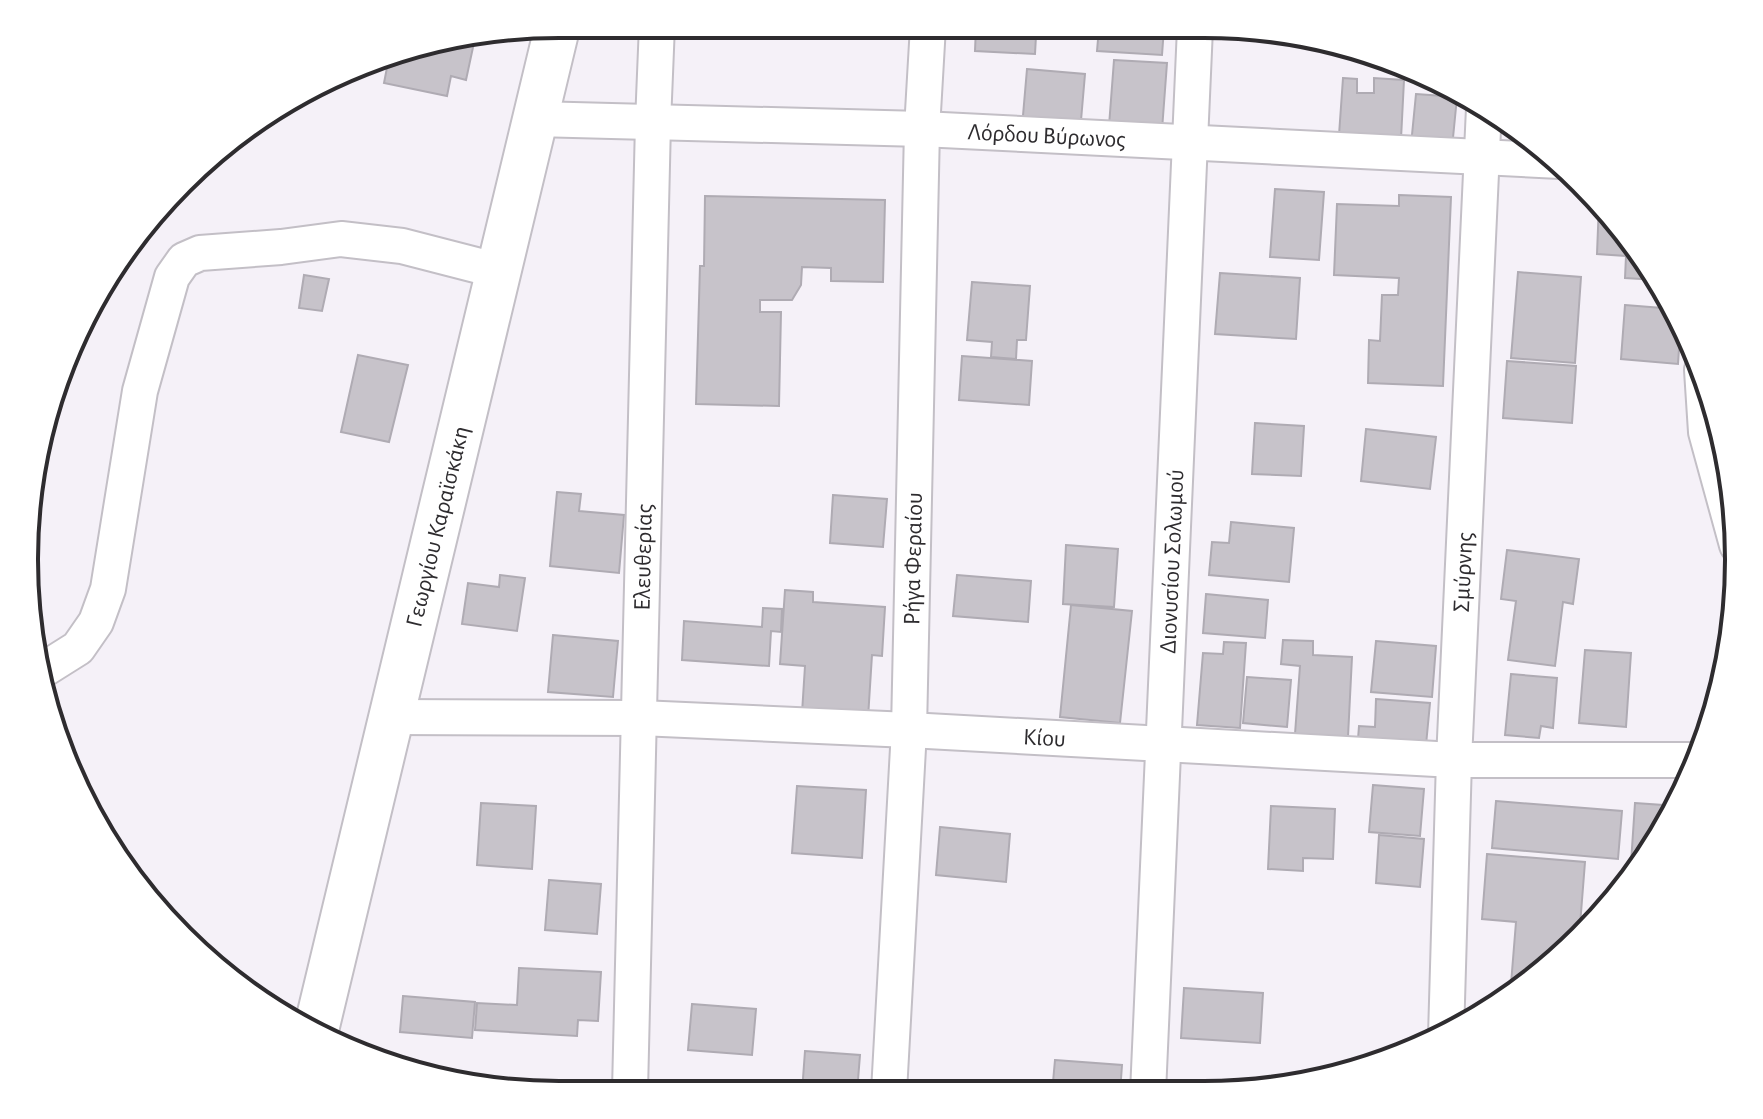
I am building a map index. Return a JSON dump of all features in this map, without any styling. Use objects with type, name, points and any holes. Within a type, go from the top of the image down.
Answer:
[{"type":"street","name":"Γεωργίου Καραϊσκάκη","points":[[318,1021],[555,38]]},
{"type":"street","name":"Ελευθερίας","points":[[630,1081],[656,38]]},
{"type":"street","name":"Ρήγα Φεραίου","points":[[890,1081],[909,730],[922,129],[927,38]]},
{"type":"street","name":"Διονυσίου Σολωμού","points":[[1149,1081],[1195,38]]},
{"type":"street","name":"Λόρδου Βύρωνος","points":[[535,119],[922,129],[1538,160]]},
{"type":"street","name":"Σμύρνης","points":[[1446,1020],[1454,760],[1484,120]]},
{"type":"street","points":[[49,666],[78,648],[96,622],[108,589],[140,391],[172,277],[184,260],[200,253],[341,239],[402,246],[499,271]]},
{"type":"street","points":[[1705,419],[1719,478]]},
{"type":"street","name":"Κίου","points":[[391,717],[640,718],[1454,760],[1685,760]]},
{"type":"building","points":[[976,38],[1036,38],[1035,54],[975,51]]},
{"type":"building","points":[[1098,38],[1163,38],[1162,55],[1097,51]]},
{"type":"building","points":[[473,45],[466,80],[451,76],[447,96],[384,83],[387,68]]},
{"type":"building","points":[[1114,60],[1167,63],[1162,130],[1109,126]]},
{"type":"building","points":[[1027,69],[1085,74],[1080,132],[1022,127]]},
{"type":"building","points":[[1343,78],[1357,79],[1357,93],[1374,93],[1374,78],[1404,80],[1401,139],[1339,135]]},
{"type":"building","points":[[1416,94],[1441,96],[1456,104],[1452,148],[1411,145]]},
{"type":"building","points":[[1275,189],[1324,192],[1319,260],[1270,257]]},
{"type":"building","points":[[1399,195],[1451,197],[1443,386],[1368,383],[1369,340],[1380,341],[1382,295],[1398,295],[1399,278],[1334,275],[1337,204],[1399,206]]},
{"type":"building","points":[[705,196],[885,200],[883,282],[831,281],[831,268],[802,267],[801,285],[792,300],[760,300],[760,312],[781,312],[779,406],[696,404]]},
{"type":"building","points":[[1598,219],[1617,242],[1643,279],[1625,278],[1626,256],[1597,254]]},
{"type":"building","points":[[1518,272],[1581,277],[1575,363],[1511,358]]},
{"type":"building","points":[[1220,273],[1300,278],[1296,339],[1215,334]]},
{"type":"building","points":[[304,275],[329,279],[322,311],[299,308]]},
{"type":"building","points":[[972,282],[1030,286],[1026,340],[1017,340],[1016,359],[991,357],[992,342],[967,340]]},
{"type":"building","points":[[1625,305],[1660,308],[1679,347],[1678,364],[1621,359]]},
{"type":"building","points":[[358,355],[408,365],[389,442],[341,432]]},
{"type":"building","points":[[962,356],[1032,361],[1029,405],[959,400]]},
{"type":"building","points":[[1507,361],[1576,366],[1572,423],[1503,418]]},
{"type":"building","points":[[1255,423],[1304,426],[1301,476],[1252,474]]},
{"type":"building","points":[[1366,429],[1436,437],[1430,489],[1361,481]]},
{"type":"building","points":[[557,492],[581,494],[579,511],[624,515],[619,573],[550,566]]},
{"type":"building","points":[[833,495],[887,499],[883,547],[830,543]]},
{"type":"building","points":[[1231,522],[1294,528],[1289,582],[1209,575],[1212,542],[1229,543]]},
{"type":"building","points":[[1066,545],[1118,549],[1114,607],[1063,604]]},
{"type":"building","points":[[1507,550],[1579,559],[1573,604],[1563,602],[1555,666],[1508,660],[1516,601],[1501,599]]},
{"type":"building","points":[[500,575],[525,578],[517,631],[462,624],[468,583],[499,587]]},
{"type":"building","points":[[957,575],[1031,581],[1028,622],[953,616]]},
{"type":"building","points":[[785,590],[813,592],[813,602],[885,607],[882,656],[872,655],[868,718],[802,713],[805,666],[780,664]]},
{"type":"building","points":[[1206,594],[1268,600],[1265,638],[1203,633]]},
{"type":"building","points":[[1071,605],[1132,611],[1120,723],[1060,717]]},
{"type":"building","points":[[763,608],[782,609],[781,632],[771,631],[769,666],[682,660],[684,621],[762,627]]},
{"type":"building","points":[[553,635],[618,641],[613,697],[548,692]]},
{"type":"building","points":[[1283,640],[1313,641],[1313,655],[1352,657],[1348,737],[1295,734],[1300,666],[1281,664]]},
{"type":"building","points":[[1376,641],[1436,646],[1432,697],[1371,692]]},
{"type":"building","points":[[1224,642],[1246,643],[1240,728],[1197,725],[1203,653],[1223,654]]},
{"type":"building","points":[[1585,650],[1631,653],[1626,727],[1579,723]]},
{"type":"building","points":[[1511,674],[1557,678],[1553,728],[1541,726],[1539,738],[1505,735]]},
{"type":"building","points":[[1247,677],[1291,680],[1287,727],[1243,723]]},
{"type":"building","points":[[1376,699],[1430,703],[1426,745],[1358,739],[1359,726],[1375,727]]},
{"type":"building","points":[[1373,785],[1424,789],[1420,836],[1369,832]]},
{"type":"building","points":[[797,786],[866,790],[862,858],[792,853]]},
{"type":"building","points":[[1496,801],[1622,811],[1618,859],[1492,848]]},
{"type":"building","points":[[481,803],[536,806],[532,869],[477,865]]},
{"type":"building","points":[[1635,803],[1663,805],[1655,820],[1631,857]]},
{"type":"building","points":[[1271,806],[1335,809],[1333,859],[1303,858],[1303,871],[1268,869]]},
{"type":"building","points":[[940,827],[1010,834],[1006,882],[936,875]]},
{"type":"building","points":[[1379,835],[1424,839],[1420,887],[1376,883]]},
{"type":"building","points":[[1487,854],[1585,862],[1580,919],[1547,952],[1511,980],[1516,922],[1482,919]]},
{"type":"building","points":[[549,880],[601,884],[597,934],[545,930]]},
{"type":"building","points":[[519,968],[601,972],[598,1021],[578,1020],[577,1036],[475,1030],[477,1003],[517,1005]]},
{"type":"building","points":[[1184,988],[1263,993],[1260,1043],[1181,1038]]},
{"type":"building","points":[[403,996],[475,1002],[472,1038],[400,1032]]},
{"type":"building","points":[[692,1004],[756,1009],[752,1055],[688,1050]]},
{"type":"building","points":[[805,1051],[860,1055],[858,1081],[803,1081]]},
{"type":"building","points":[[1055,1060],[1122,1065],[1121,1081],[1053,1081]]}]
